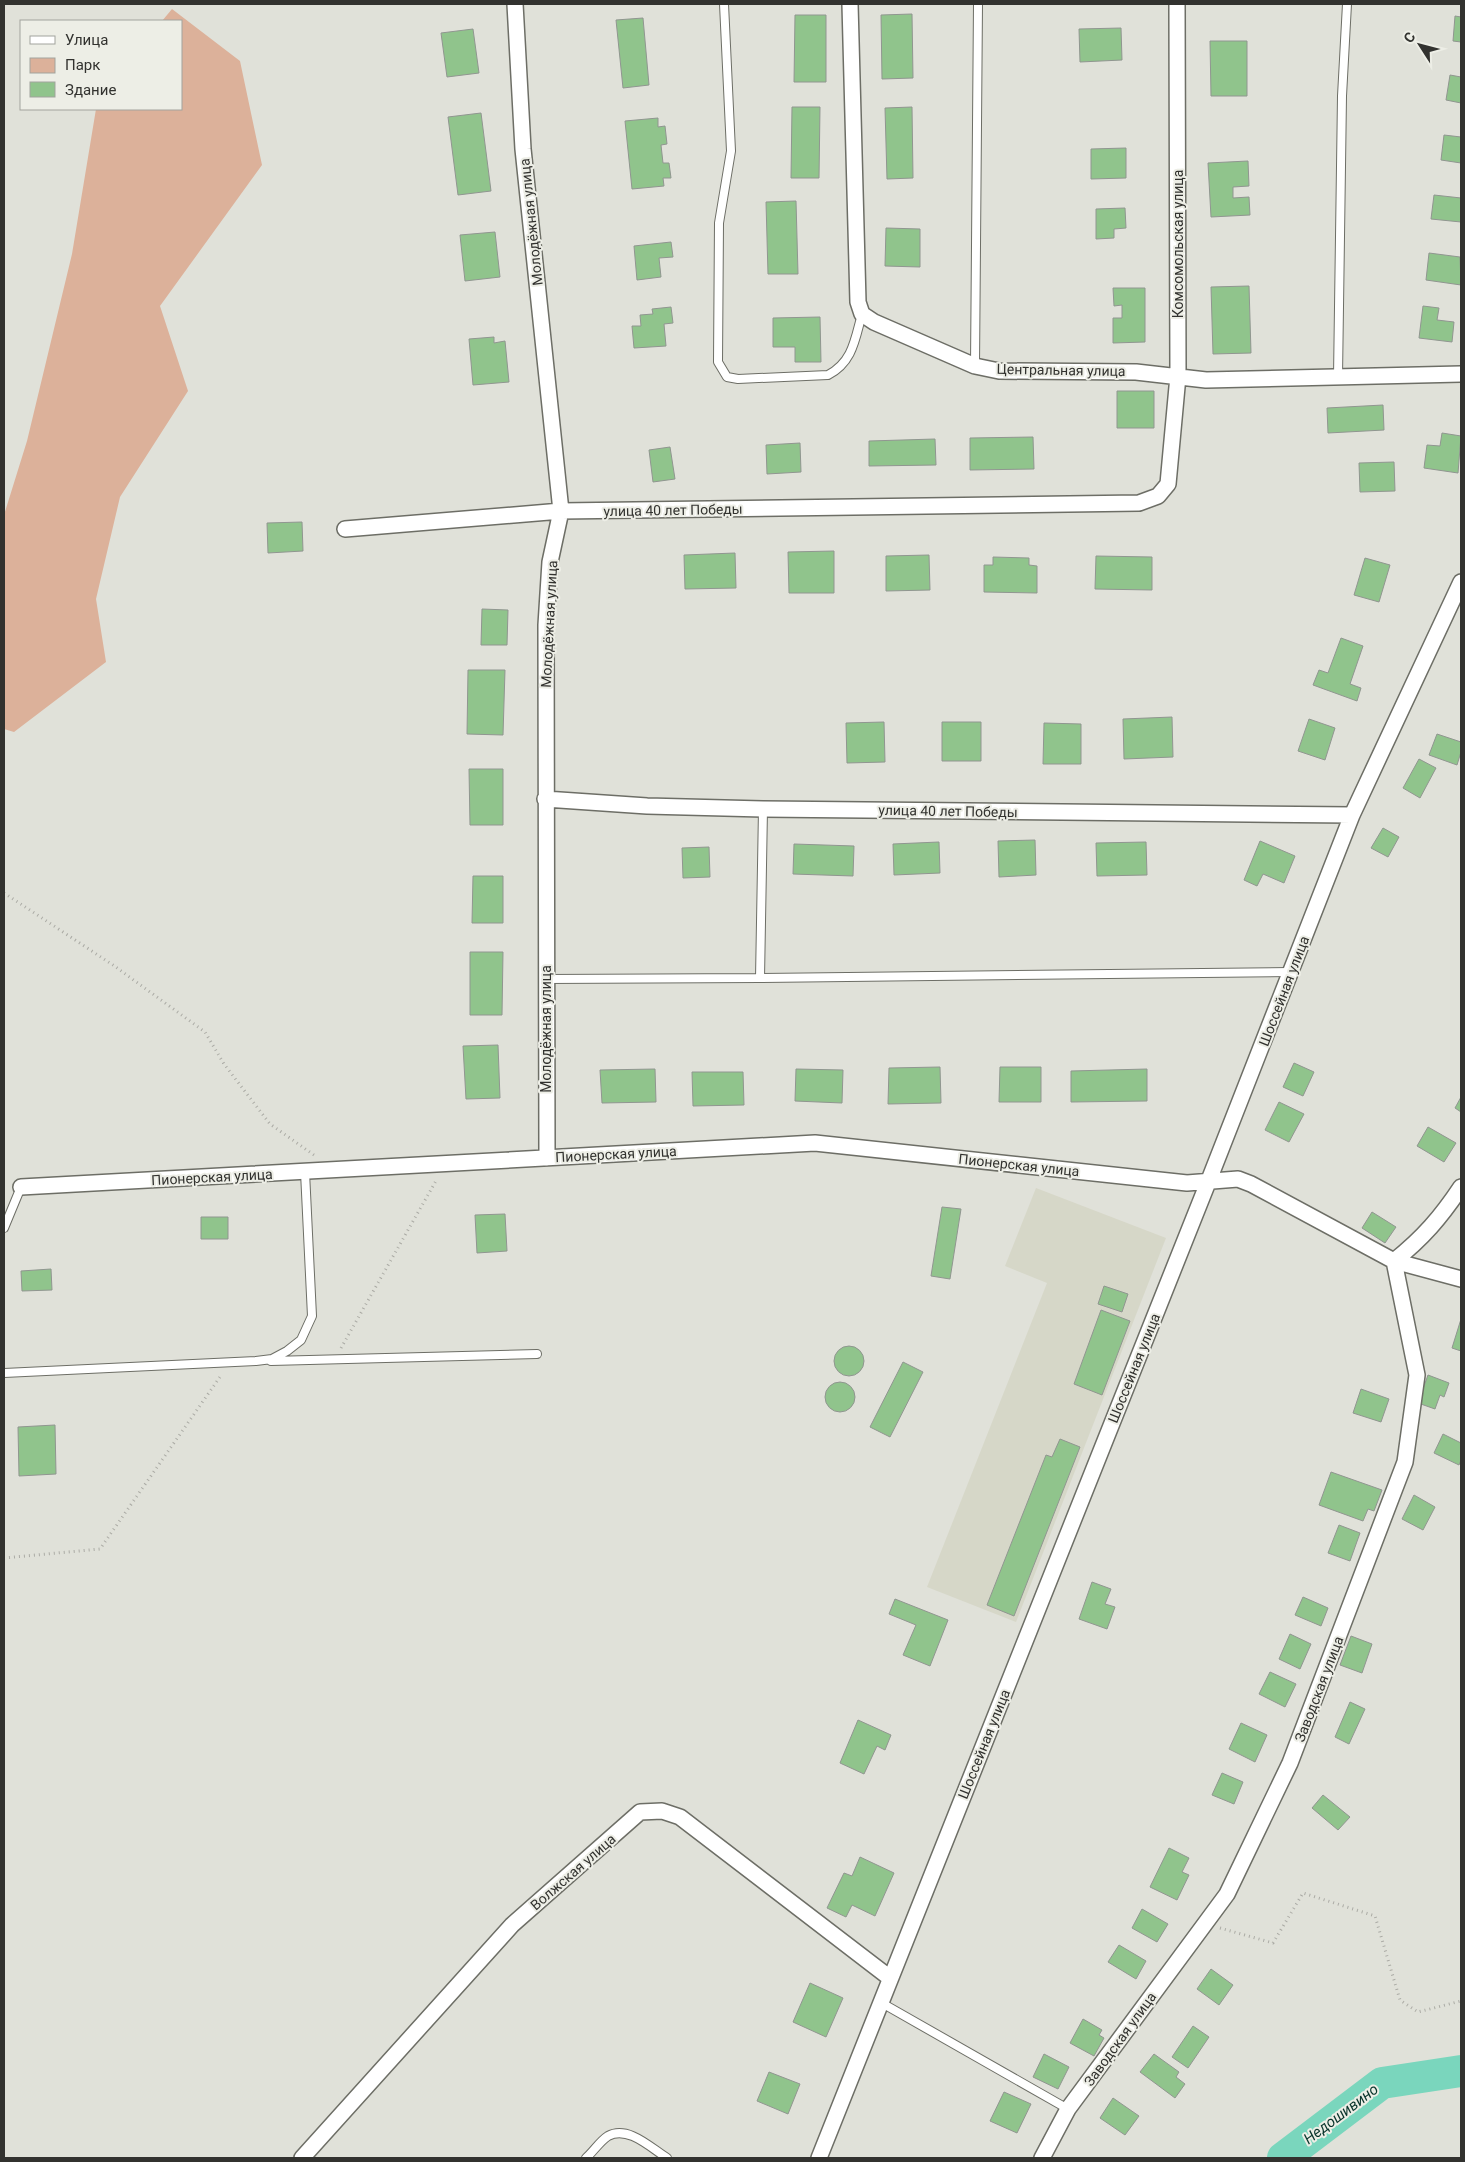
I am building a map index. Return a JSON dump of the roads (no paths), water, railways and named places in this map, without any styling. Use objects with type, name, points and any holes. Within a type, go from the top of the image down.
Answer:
[{"type":"street","name":"Молодёжная улица","points":[[515,4],[523,149],[561,512],[550,562],[546,625],[546,1158]]},
{"type":"street","points":[[850,4],[858,302],[862,314]]},
{"type":"street","name":"Комсомольская улица","points":[[1168,484],[1178,376],[1177,4]]},
{"type":"street","name":"Центральная улица","points":[[862,314],[874,322],[975,366],[999,371],[1136,372],[1206,380],[1461,374]]},
{"type":"street","name":"улица 40 лет Победы","points":[[345,529],[561,512],[1139,503],[1158,496],[1168,484]]},
{"type":"street","name":"Шоссейная улица","points":[[819,2158],[1209,1180],[1352,815],[1461,582]]},
{"type":"street","name":"улица 40 лет Победы","points":[[545,799],[647,806],[764,809],[1352,815]]},
{"type":"street","name":"Пионерская улица","points":[[21,1187],[815,1143],[1187,1183],[1238,1179],[1252,1184],[1394,1261],[1461,1279]]},
{"type":"street","points":[[1394,1261],[1420,1240],[1461,1187]]},
{"type":"street","name":"Заводская улица","points":[[1042,2158],[1068,2110],[1227,1894],[1290,1763],[1405,1462],[1417,1375],[1394,1261]]},
{"type":"street","name":"Волжская улица","points":[[302,2158],[512,1925],[640,1812],[662,1811],[680,1817],[890,1978]]},
{"type":"lane","points":[[724,4],[732,151],[719,223],[718,362],[721,370],[727,377],[738,378],[828,374],[846,362],[862,314]]},
{"type":"lane","points":[[975,366],[978,4]]},
{"type":"lane","points":[[1338,377],[1342,96],[1347,4]]},
{"type":"lane","points":[[760,978],[764,809]]},
{"type":"lane","points":[[546,979],[1291,972]]},
{"type":"lane","points":[[4,1373],[230,1363],[272,1359],[287,1352],[301,1340],[312,1316],[304,1172]]},
{"type":"lane","points":[[4,1228],[21,1187]]},
{"type":"lane","points":[[256,1361],[536,1354]]},
{"type":"lane","points":[[880,2002],[1068,2110]]},
{"type":"lane","points":[[586,2158],[608,2136],[622,2132],[632,2135],[667,2158]]},
{"type":"waterway","name":"Недошивино","points":[[1283,2158],[1382,2083],[1461,2071]]}]
